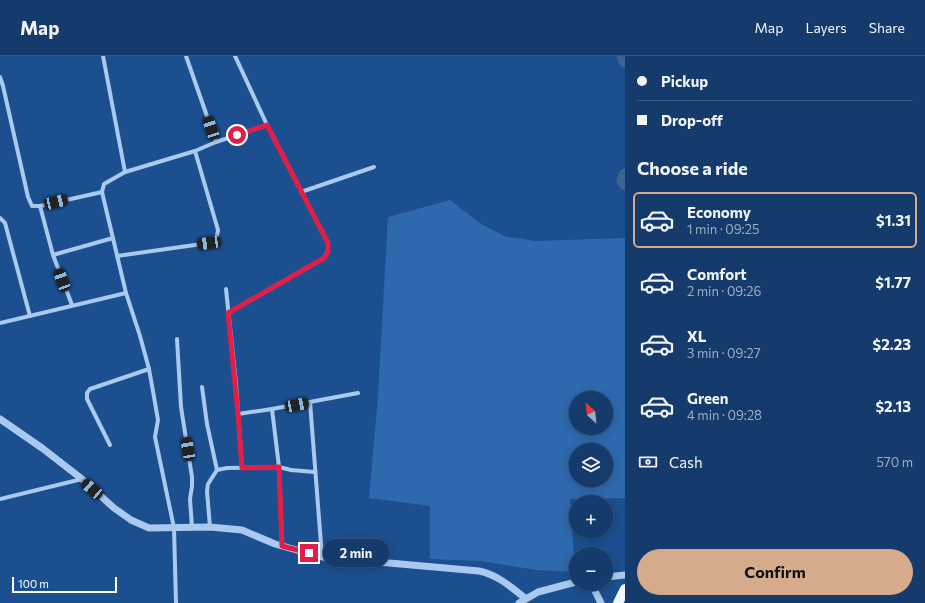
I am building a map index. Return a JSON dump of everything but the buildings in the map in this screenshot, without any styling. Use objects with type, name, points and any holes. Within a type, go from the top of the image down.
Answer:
[{"type":"main road","points":[[618,603],[625,589]]},
{"type":"street","points":[[102,56],[125,172]]},
{"type":"street","points":[[186,56],[216,142]]},
{"type":"street","points":[[228,313],[324,258],[328,252],[328,243],[267,125],[235,56]]},
{"type":"street","points":[[0,77],[28,197],[32,206],[40,206],[102,192]]},
{"type":"street","points":[[176,603],[174,528],[156,437],[158,420],[149,370],[126,293],[102,192],[104,184],[125,172],[195,151],[216,142],[267,125]]},
{"type":"street","points":[[118,256],[216,241],[218,230],[195,151]]},
{"type":"street","points":[[301,192],[374,167]]},
{"type":"street","points":[[40,206],[53,255],[72,305]]},
{"type":"street","points":[[0,218],[5,224],[30,316]]},
{"type":"street","points":[[53,255],[113,238]]},
{"type":"street","points":[[226,289],[242,468]]},
{"type":"street","points":[[0,323],[126,293]]},
{"type":"street","points":[[176,339],[181,407],[192,476],[190,499],[192,527]]},
{"type":"street","points":[[110,445],[87,399],[87,393],[90,389],[149,370]]},
{"type":"street","points":[[202,387],[217,470],[208,484],[207,491],[210,527]]},
{"type":"street","points":[[238,414],[358,393]]},
{"type":"street","points":[[310,402],[314,472],[322,557]]},
{"type":"street","points":[[272,409],[279,467],[282,546]]},
{"type":"street","points":[[0,419],[42,448],[82,479],[114,508],[131,520],[149,528],[210,527],[242,530],[282,546],[322,557],[488,573],[499,578],[525,598]]},
{"type":"street","points":[[217,470],[227,468],[279,467],[291,470],[314,472]]},
{"type":"street","points":[[0,499],[82,479]]},
{"type":"street","points":[[613,576],[625,575]]},
{"type":"street","points":[[518,603],[538,592],[569,584]]},
{"type":"street","points":[[595,591],[600,603]]},
{"type":"shaded area","points":[[450,200],[481,224],[504,236],[535,241],[625,238],[625,498],[613,498],[613,495],[569,495],[569,539],[573,539],[573,547],[569,547],[569,572],[537,570],[480,561],[430,559],[430,506],[369,498],[378,396],[388,217]]},
{"type":"waterway","points":[[623,56],[625,61]]},
{"type":"waterway","points":[[625,175],[623,181],[625,184]]},
{"type":"route","points":[[237,135],[267,125],[328,243],[328,252],[324,258],[228,313],[236,384],[242,468],[279,467],[282,546],[309,553]]}]
